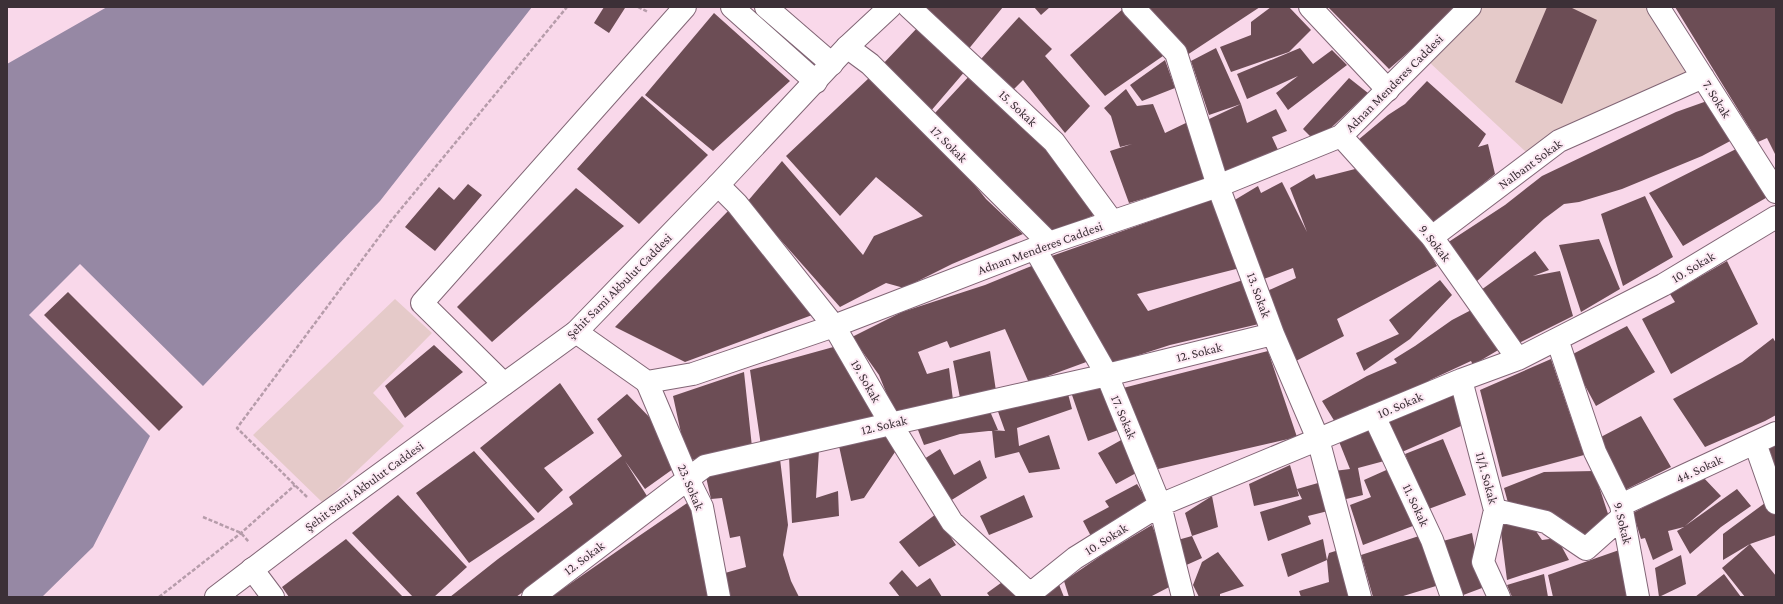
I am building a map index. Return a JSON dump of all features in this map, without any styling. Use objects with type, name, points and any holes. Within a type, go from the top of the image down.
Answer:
[{"type":"street","points":[[504,384],[422,304],[685,7]]},
{"type":"street","points":[[732,7],[816,82]]},
{"type":"street","points":[[766,7],[832,64]]},
{"type":"street","name":"Şehit Sami Akbulut Caddesi","points":[[216,597],[324,515],[576,332],[816,82],[847,47],[890,7]]},
{"type":"street","name":"15. Sokak","points":[[909,7],[1054,142],[1112,222]]},
{"type":"street","name":"13. Sokak","points":[[1133,7],[1176,53],[1218,186],[1273,334],[1318,439],[1360,597]]},
{"type":"street","points":[[1310,7],[1388,90]]},
{"type":"street","name":"Adnan Menderes Caddesi","points":[[647,382],[693,374],[834,326],[1042,246],[1218,186],[1341,136],[1470,7]]},
{"type":"street","name":"7. Sokak","points":[[1658,7],[1776,192]]},
{"type":"street","name":"17. Sokak","points":[[847,47],[870,64],[1042,246],[1107,375],[1160,505],[1183,597]]},
{"type":"street","name":"Nalbant Sokak","points":[[1432,237],[1559,141],[1703,78]]},
{"type":"street","name":"9. Sokak","points":[[1341,136],[1432,237],[1518,359]]},
{"type":"street","name":"19. Sokak","points":[[718,185],[737,204],[834,326],[891,424],[952,522],[1031,596]]},
{"type":"street","name":"10. Sokak","points":[[1031,596],[1076,558],[1160,505],[1462,380],[1518,359],[1663,285],[1776,217]]},
{"type":"street","points":[[576,332],[647,382]]},
{"type":"street","name":"12. Sokak","points":[[533,597],[705,466],[1107,375],[1273,334]]},
{"type":"street","name":"9. Sokak","points":[[1557,339],[1594,452],[1622,511],[1638,597]]},
{"type":"street","name":"11/1. Sokak","points":[[1462,380],[1496,510],[1483,562],[1499,597]]},
{"type":"street","name":"23. Sokak","points":[[647,382],[688,479],[702,507],[719,597]]},
{"type":"street","name":"11. Sokak","points":[[1374,416],[1432,540],[1452,597]]},
{"type":"street","name":"44. Sokak","points":[[1496,510],[1546,522],[1586,549],[1622,511],[1776,433]]},
{"type":"street","points":[[1755,443],[1776,503]]},
{"type":"street","points":[[258,565],[273,597]]},
{"type":"path","points":[[324,515],[237,428],[391,221],[568,7]]},
{"type":"path","points":[[160,597],[241,533],[295,485]]},
{"type":"path","points":[[203,517],[241,533],[258,565]]},
{"type":"shaded area","points":[[107,7],[532,7],[380,201],[203,386],[80,264],[29,315],[150,436],[93,547],[42,597],[7,597],[7,64]]},
{"type":"shaded area","points":[[1482,7],[1645,7],[1686,73],[1526,152],[1429,62]]},
{"type":"shaded area","points":[[395,299],[432,333],[373,393],[404,426],[323,503],[253,435]]},
{"type":"building","points":[[604,7],[625,8],[609,33],[594,23]]},
{"type":"building","points":[[926,7],[1003,7],[967,51],[924,10]]},
{"type":"building","points":[[1034,7],[1050,7],[1041,15]]},
{"type":"building","points":[[1143,7],[1260,7],[1187,55]]},
{"type":"building","points":[[1271,7],[1289,7],[1311,30],[1289,52],[1231,72],[1220,47],[1251,35],[1251,22]]},
{"type":"building","points":[[1328,7],[1455,7],[1438,26],[1389,69]]},
{"type":"building","points":[[1547,7],[1570,7],[1597,20],[1562,104],[1515,82]]},
{"type":"building","points":[[1675,7],[1776,7],[1776,156],[1767,138],[1758,142]]},
{"type":"building","points":[[1124,8],[1163,56],[1105,96],[1070,55]]},
{"type":"building","points":[[714,13],[790,81],[713,151],[645,95]]},
{"type":"building","points":[[1019,17],[1052,49],[1045,56],[1090,106],[1065,133],[1023,80],[1012,91],[981,59]]},
{"type":"building","points":[[918,27],[966,70],[930,112],[882,65]]},
{"type":"building","points":[[1216,48],[1241,104],[1209,115],[1191,61]]},
{"type":"building","points":[[1300,48],[1313,64],[1332,50],[1347,65],[1288,110],[1276,93],[1298,76],[1247,99],[1237,74]]},
{"type":"building","points":[[1165,60],[1175,88],[1142,101],[1130,85]]},
{"type":"building","points":[[972,73],[1046,145],[1099,213],[1049,234],[935,113]]},
{"type":"building","points":[[869,78],[949,153],[986,199],[1023,234],[952,264],[904,288],[886,283],[840,307],[747,202],[782,161],[863,255],[874,236],[923,216],[876,177],[840,216],[786,156]]},
{"type":"building","points":[[1349,78],[1368,93],[1316,142],[1303,129]]},
{"type":"building","points":[[1427,81],[1486,134],[1478,147],[1488,144],[1495,174],[1432,225],[1358,140],[1388,115],[1405,104]]},
{"type":"building","points":[[1126,89],[1137,106],[1153,104],[1165,133],[1190,121],[1210,179],[1129,203],[1110,151],[1132,144],[1120,147],[1111,116],[1104,108]]},
{"type":"building","points":[[642,96],[708,155],[639,224],[577,169]]},
{"type":"building","points":[[1707,101],[1734,139],[1702,156],[1622,189],[1579,202],[1564,204],[1544,219],[1475,283],[1447,243],[1505,205],[1542,176],[1676,112]]},
{"type":"building","points":[[1241,104],[1247,123],[1276,109],[1287,131],[1272,137],[1279,152],[1226,175],[1207,120]]},
{"type":"building","points":[[1740,147],[1771,195],[1683,246],[1649,193]]},
{"type":"building","points":[[1359,168],[1418,232],[1437,266],[1337,319],[1344,336],[1296,361],[1267,291],[1296,278],[1293,268],[1261,280],[1233,201],[1258,186],[1261,193],[1282,182],[1307,232],[1290,188],[1314,174],[1316,179]]},
{"type":"building","points":[[468,184],[482,195],[435,251],[405,227],[439,187],[454,200]]},
{"type":"building","points":[[576,188],[624,226],[492,342],[457,307]]},
{"type":"building","points":[[1645,196],[1673,257],[1623,286],[1601,214]]},
{"type":"building","points":[[1213,199],[1240,268],[1137,294],[1148,311],[1246,279],[1263,323],[1170,345],[1108,365],[1049,257]]},
{"type":"building","points":[[729,210],[815,314],[685,362],[615,327]]},
{"type":"building","points":[[1599,239],[1620,289],[1581,312],[1559,245]]},
{"type":"building","points":[[1535,251],[1549,270],[1533,276],[1560,271],[1573,316],[1519,343],[1481,290]]},
{"type":"building","points":[[1727,261],[1758,324],[1671,374],[1642,319],[1675,302],[1670,294]]},
{"type":"building","points":[[1034,265],[1089,361],[1029,383],[1005,329],[950,348],[947,341],[918,352],[927,374],[949,368],[953,400],[894,412],[879,375],[852,337],[902,312],[985,285]]},
{"type":"building","points":[[1440,280],[1452,295],[1410,339],[1364,371],[1356,353],[1399,334],[1389,320]]},
{"type":"building","points":[[68,292],[183,407],[159,431],[44,315]]},
{"type":"building","points":[[1475,308],[1500,349],[1473,365],[1471,361],[1430,380],[1414,392],[1335,422],[1322,401],[1367,376],[1397,363],[1394,359],[1452,320]]},
{"type":"building","points":[[1627,326],[1655,372],[1596,406],[1569,356]]},
{"type":"building","points":[[1773,338],[1776,343],[1776,415],[1705,447],[1673,399],[1742,362]]},
{"type":"building","points":[[434,345],[463,372],[405,418],[385,386]]},
{"type":"building","points":[[837,346],[874,418],[761,446],[750,370]]},
{"type":"building","points":[[990,351],[996,391],[960,398],[953,361]]},
{"type":"building","points":[[1268,351],[1297,437],[1158,469],[1123,388]]},
{"type":"building","points":[[1551,359],[1584,455],[1502,477],[1480,390]]},
{"type":"building","points":[[744,372],[752,447],[687,461],[673,396]]},
{"type":"building","points":[[560,383],[594,433],[544,468],[563,490],[538,513],[480,448]]},
{"type":"building","points":[[1105,384],[1121,429],[1088,441],[1072,395]]},
{"type":"building","points":[[1067,390],[1072,409],[1017,428],[1019,446],[1049,435],[1060,469],[1029,473],[1019,452],[995,458],[992,430],[1005,431],[996,406]]},
{"type":"building","points":[[1454,391],[1461,426],[1402,452],[1385,424]]},
{"type":"building","points":[[627,394],[656,424],[673,469],[645,489],[625,461],[647,496],[597,538],[516,597],[450,597],[498,559],[573,504],[569,497],[622,456],[597,419]]},
{"type":"building","points":[[989,409],[998,430],[960,434],[924,445],[916,425]]},
{"type":"building","points":[[1641,416],[1671,467],[1625,490],[1597,439]]},
{"type":"building","points":[[1370,430],[1388,460],[1358,468],[1363,495],[1342,500],[1334,471],[1350,469],[1338,439]]},
{"type":"building","points":[[887,433],[895,452],[864,498],[851,501],[839,446]]},
{"type":"building","points":[[1123,439],[1138,472],[1116,484],[1098,453]]},
{"type":"building","points":[[1443,439],[1466,495],[1426,510],[1405,454]]},
{"type":"building","points":[[1776,443],[1776,477],[1764,449]]},
{"type":"building","points":[[940,449],[954,475],[980,460],[987,478],[950,501],[924,459]]},
{"type":"building","points":[[819,450],[816,498],[838,491],[839,516],[792,523],[789,456]]},
{"type":"building","points":[[474,451],[535,519],[469,563],[416,493]]},
{"type":"building","points":[[780,459],[788,525],[783,555],[791,581],[799,597],[729,597],[725,573],[746,567],[740,536],[730,538],[722,498],[711,499],[706,477]]},
{"type":"building","points":[[1290,465],[1299,496],[1254,506],[1249,484]]},
{"type":"building","points":[[1393,467],[1418,524],[1363,545],[1350,505],[1371,497],[1364,480]]},
{"type":"building","points":[[1594,471],[1611,523],[1585,538],[1510,510],[1504,488],[1544,472]]},
{"type":"building","points":[[1702,476],[1721,496],[1685,526],[1737,489],[1751,506],[1721,527],[1690,554],[1677,531],[1684,527],[1668,531],[1673,550],[1653,560],[1645,538],[1641,539],[1633,513]]},
{"type":"building","points":[[1318,483],[1328,511],[1308,516],[1311,524],[1268,541],[1260,512],[1302,499],[1297,489]]},
{"type":"building","points":[[1137,484],[1150,505],[1093,540],[1083,521],[1109,507],[1105,501]]},
{"type":"building","points":[[398,495],[467,567],[434,597],[413,597],[352,533]]},
{"type":"building","points":[[1024,495],[1033,517],[989,535],[980,516]]},
{"type":"building","points":[[1212,496],[1218,527],[1192,536],[1185,513]]},
{"type":"building","points":[[693,499],[713,597],[551,597],[639,536]]},
{"type":"building","points":[[1769,500],[1776,517],[1776,535],[1750,544],[1723,560],[1723,534]]},
{"type":"building","points":[[936,514],[956,545],[919,567],[899,542]]},
{"type":"building","points":[[1529,521],[1542,540],[1557,538],[1569,560],[1507,580],[1500,525]]},
{"type":"building","points":[[1152,525],[1175,584],[1150,597],[1069,597],[1064,581],[1105,553]]},
{"type":"building","points":[[1472,533],[1482,588],[1458,597],[1443,541]]},
{"type":"building","points":[[1192,536],[1202,558],[1182,567],[1174,541]]},
{"type":"building","points":[[1419,536],[1436,586],[1400,597],[1373,597],[1361,555]]},
{"type":"building","points":[[346,539],[403,597],[289,597],[282,587]]},
{"type":"building","points":[[1323,539],[1327,560],[1288,577],[1281,554]]},
{"type":"building","points":[[1750,544],[1776,576],[1776,597],[1745,597],[1722,568]]},
{"type":"building","points":[[1342,549],[1354,597],[1301,597],[1299,591],[1329,582],[1327,560],[1329,553]]},
{"type":"building","points":[[1622,549],[1632,597],[1553,597],[1548,575]]},
{"type":"building","points":[[1218,552],[1244,586],[1220,594],[1220,597],[1199,597],[1193,585],[1202,562]]},
{"type":"building","points":[[1681,555],[1686,584],[1659,597],[1655,568]]},
{"type":"building","points":[[902,570],[917,587],[930,578],[942,597],[900,597],[889,583]]},
{"type":"building","points":[[1544,574],[1548,597],[1512,597],[1507,585]]},
{"type":"building","points":[[1724,574],[1741,597],[1695,597]]},
{"type":"building","points":[[1005,580],[1018,597],[990,597],[987,593]]},
{"type":"building","points":[[1058,582],[1064,597],[1042,597]]}]
